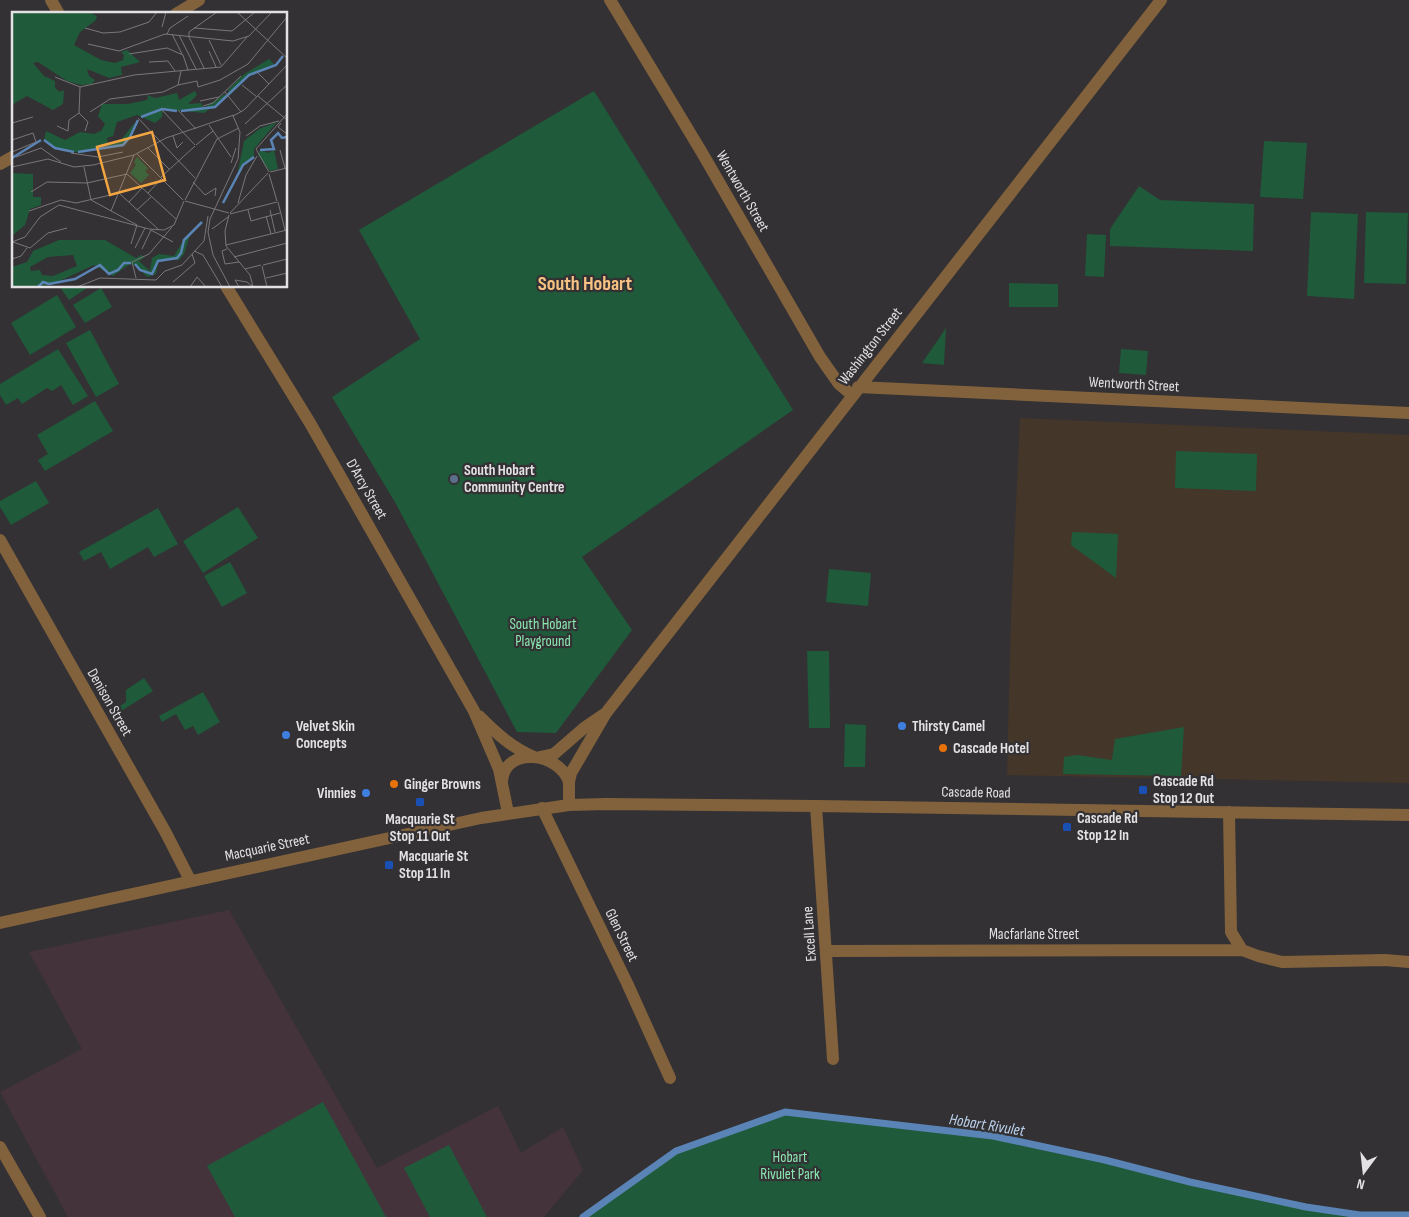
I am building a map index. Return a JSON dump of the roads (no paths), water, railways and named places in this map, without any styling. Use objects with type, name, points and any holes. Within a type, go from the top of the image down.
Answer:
[{"type":"street","points":[[51,0],[59,12]]},
{"type":"street","points":[[179,12],[199,0]]},
{"type":"street","name":"Wentworth Street","points":[[610,0],[701,151],[820,357],[839,384],[855,391],[1409,413]]},
{"type":"street","name":"Washington Street","points":[[569,805],[569,782],[572,770],[606,713],[1161,0]]},
{"type":"street","points":[[0,164],[12,157]]},
{"type":"street","name":"D'Arcy Street","points":[[227,288],[310,423],[474,711],[496,761],[508,813]]},
{"type":"street","name":"Denison Street","points":[[0,540],[166,833],[190,880]]},
{"type":"street","name":"D'Arcy Street","points":[[474,711],[504,740],[523,752],[537,757]]},
{"type":"street","name":"Washington Street","points":[[537,757],[554,754],[584,728],[606,713]]},
{"type":"street","points":[[502,782],[504,773],[514,763],[522,759],[537,757],[550,761],[559,767],[566,774],[569,782]]},
{"type":"street","name":"Cascade Road","points":[[542,808],[606,804],[1409,815]]},
{"type":"street","name":"Excell Lane","points":[[816,806],[833,1059]]},
{"type":"street","name":"Macquarie Street","points":[[0,923],[190,880],[508,813],[542,808]]},
{"type":"street","name":"Glen Street","points":[[542,808],[627,983],[670,1078]]},
{"type":"street","points":[[1229,812],[1231,932],[1242,950]]},
{"type":"street","name":"Macfarlane Street","points":[[827,951],[1242,950],[1282,962],[1385,960],[1409,962]]},
{"type":"street","points":[[0,1147],[40,1217]]},
{"type":"waterway","name":"Hobart Rivulet","points":[[583,1217],[676,1151],[785,1112],[993,1136],[1306,1207],[1360,1215],[1409,1215]]},
{"type":"place","name":"South Hobart Community Centre","points":[[454,479]]},
{"type":"place","name":"Thirsty Camel","points":[[902,726]]},
{"type":"place","name":"Velvet Skin Concepts","points":[[286,735]]},
{"type":"place","name":"Cascade Hotel","points":[[943,748]]},
{"type":"place","name":"Ginger Browns","points":[[394,784]]},
{"type":"place","name":"Cascade Rd Stop 12 Out","points":[[1143,790]]},
{"type":"place","name":"Vinnies","points":[[366,793]]},
{"type":"place","name":"Macquarie St Stop 11 Out","points":[[420,802]]},
{"type":"place","name":"Cascade Rd Stop 12 In","points":[[1067,827]]},
{"type":"place","name":"Macquarie St Stop 11 In","points":[[389,865]]},
{"type":"district","name":"South Hobart","points":[[585,283]]},
{"type":"park label","name":"South Hobart Playground","points":[[543,632]]},
{"type":"park label","name":"Hobart Rivulet Park","points":[[790,1166]]}]
